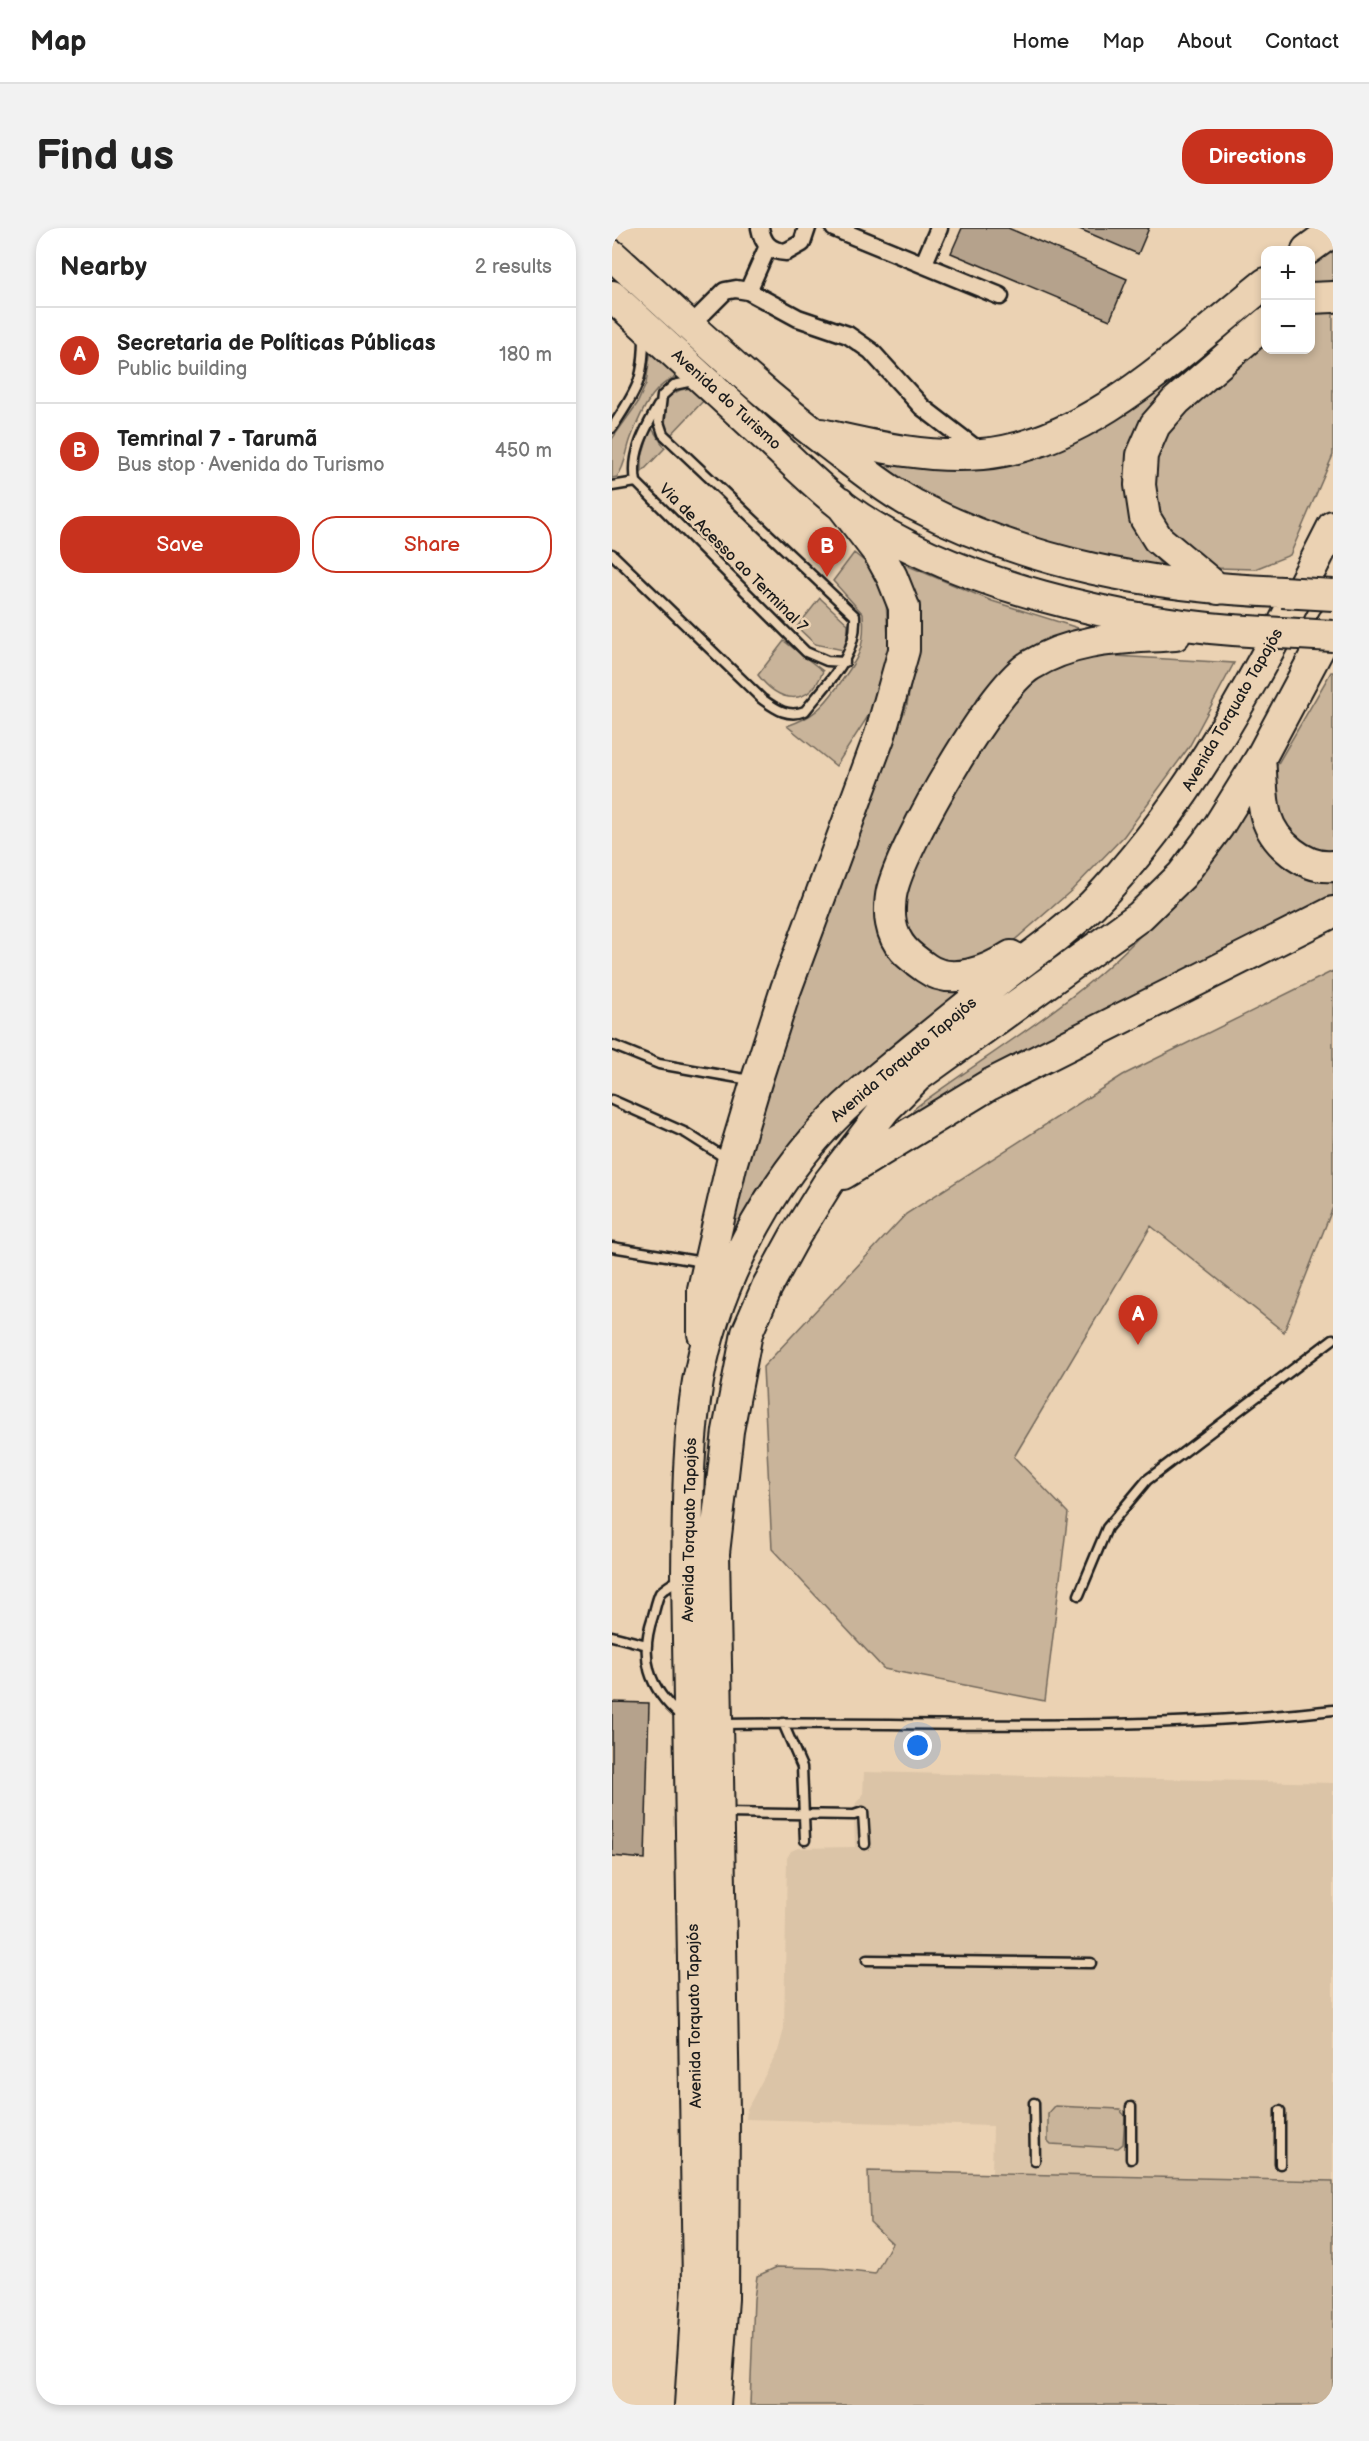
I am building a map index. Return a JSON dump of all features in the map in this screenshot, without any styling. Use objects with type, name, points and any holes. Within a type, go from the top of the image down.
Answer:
[{"type":"highway","points":[[1312,246],[1333,231]]},
{"type":"highway","name":"Avenida do Turismo","points":[[612,255],[812,432],[912,503],[1031,554],[1085,569],[1163,583],[1218,589],[1333,595]]},
{"type":"highway","points":[[812,432],[900,452],[943,455],[984,454],[1031,443],[1095,416],[1126,396],[1261,287]]},
{"type":"highway","name":"Avenida do Turismo","points":[[612,296],[840,503]]},
{"type":"highway","points":[[1315,298],[1333,297]]},
{"type":"highway","points":[[1218,589],[1179,560],[1158,539],[1145,518],[1140,485],[1142,455],[1155,425],[1176,401],[1261,327]]},
{"type":"highway","points":[[840,503],[910,548],[963,570],[1021,589],[1100,609],[1224,630],[1333,636]]},
{"type":"highway","points":[[705,1353],[701,1313],[709,1263],[732,1162],[786,989],[880,735],[904,650],[904,607],[892,577],[880,555],[840,503]]},
{"type":"highway","name":"Avenida Torquato Tapajós","points":[[715,2405],[723,2299],[724,2111],[718,1812],[703,1723],[687,1574],[689,1456],[705,1353],[732,1272],[757,1219],[803,1150],[856,1096],[1092,905],[1160,826],[1197,775],[1272,647],[1333,526]]},
{"type":"highway","name":"Avenida Torquato Tapajós","points":[[690,2405],[698,2284],[703,1723],[714,1553],[728,1431],[747,1333],[766,1287],[828,1183],[885,1109],[918,1076],[1140,916],[1182,875],[1218,827],[1260,759],[1333,622]]},
{"type":"highway","points":[[1092,905],[995,966],[962,976],[933,973],[904,952],[891,923],[892,889],[902,862],[949,774],[977,728],[1000,694],[1028,666],[1063,648],[1086,642],[1224,630]]},
{"type":"highway","points":[[1260,759],[1266,817],[1283,845],[1304,862],[1333,866]]},
{"type":"highway","points":[[828,1183],[989,1085],[1333,912]]},
{"type":"street","points":[[760,228],[762,238],[768,246],[786,252],[802,243],[807,228]]},
{"type":"street","points":[[834,228],[1000,296]]},
{"type":"street","points":[[924,263],[939,228]]},
{"type":"street","points":[[748,291],[768,246]]},
{"type":"street","points":[[690,326],[725,291],[736,289],[748,291],[798,318],[848,335],[860,342],[922,408],[984,454]]},
{"type":"lane","points":[[612,428],[636,392],[641,379],[644,325]]},
{"type":"lane","name":"Via de Acesso ao Terminal 7","points":[[704,380],[674,385],[662,396],[638,445],[633,468],[636,482],[806,652],[827,661],[845,662]]},
{"type":"lane","points":[[612,554],[762,699],[777,709],[795,715],[805,711],[845,662],[855,639],[855,616],[663,434],[659,404]]},
{"type":"lane","name":"Via de Acesso ao Terminal 7","points":[[612,486],[636,482]]},
{"type":"lane","points":[[612,1045],[659,1064],[756,1082]]},
{"type":"lane","points":[[612,1100],[686,1133],[732,1162]]},
{"type":"lane","points":[[612,1247],[709,1263]]},
{"type":"lane","points":[[1080,1595],[1107,1528],[1147,1480],[1333,1339]]},
{"type":"lane","points":[[687,1574],[660,1593],[648,1630],[645,1660],[653,1684],[666,1703],[703,1723],[1076,1724],[1278,1717],[1333,1710]]},
{"type":"lane","points":[[612,1636],[647,1645]]},
{"type":"lane","points":[[783,1723],[801,1767],[805,1840]]},
{"type":"lane","points":[[718,1812],[854,1815],[863,1812],[865,1844]]},
{"type":"lane","points":[[867,1960],[1091,1963]]},
{"type":"lane","points":[[1034,2103],[1035,2161]]},
{"type":"lane","points":[[1131,2107],[1131,2159]]},
{"type":"lane","points":[[1280,2111],[1280,2164]]},
{"type":"shaded area","points":[[1333,249],[1333,288],[1315,289],[1315,263]]},
{"type":"shaded area","points":[[1261,307],[1261,318],[1155,411],[1143,541],[1162,566],[1067,551],[950,508],[879,471],[889,466],[967,469],[1075,441],[1129,412]]},
{"type":"shaded area","points":[[1315,308],[1333,309],[1333,455],[1290,555],[1255,569],[1216,568],[1202,563],[1159,522],[1151,466],[1168,428],[1261,344],[1261,354],[1315,354]]},
{"type":"shaded area","points":[[651,348],[681,375],[663,385],[649,400],[629,443],[622,468],[617,477],[612,478],[612,439],[637,404],[646,384]]},
{"type":"shaded area","points":[[696,387],[706,398],[670,436],[665,427],[667,397],[680,390]]},
{"type":"shaded area","points":[[651,427],[665,448],[642,472],[642,457]]},
{"type":"shaded area","points":[[854,553],[869,565],[886,599],[889,657],[874,707],[836,766],[787,726],[804,719],[822,706],[845,677],[859,653],[863,636],[863,614],[833,581]]},
{"type":"shaded area","points":[[894,560],[992,601],[1094,633],[1049,645],[880,887],[939,988],[964,992],[904,1035],[848,1084],[725,1252],[751,1124],[907,704],[915,663]]},
{"type":"shaded area","points":[[820,598],[848,624],[847,642],[843,650],[815,644],[797,627]]},
{"type":"shaded area","points":[[784,641],[823,671],[817,683],[802,696],[784,696],[766,684],[758,675]]},
{"type":"shaded area","points":[[1098,655],[1234,663],[1189,747],[1124,836],[1072,890],[1002,951],[953,966],[908,941],[900,888],[996,719],[1035,673]]},
{"type":"shaded area","points":[[1333,672],[1333,856],[1323,856],[1283,831],[1273,772]]},
{"type":"shaded area","points":[[1248,801],[1252,820],[1266,845],[1288,861],[1333,879],[1333,903],[906,1123],[915,1108],[1069,999],[1126,950],[1177,894]]},
{"type":"shaded area","points":[[1333,971],[1333,1207],[1284,1332],[1151,1226],[1014,1457],[1068,1513],[1045,1701],[884,1669],[772,1549],[763,1367],[906,1214],[1123,1075]]},
{"type":"shaded area","points":[[864,1772],[1333,1783],[1333,2181],[992,2173],[993,2126],[746,2119],[747,2109],[778,2051],[784,2029],[787,1858],[791,1851],[798,1848],[855,1847],[854,1814],[856,1803],[863,1795]]},
{"type":"shaded area","points":[[1055,2106],[1120,2109],[1125,2117],[1123,2144],[1118,2148],[1051,2144],[1048,2141],[1048,2114]]},
{"type":"shaded area","points":[[868,2171],[1333,2181],[1333,2405],[750,2405],[757,2276],[777,2267],[824,2268],[875,2274],[892,2243],[870,2222]]},
{"type":"building","points":[[962,228],[1008,228],[1127,279],[1110,320],[951,253]]},
{"type":"building","points":[[1077,228],[1149,228],[1138,254]]},
{"type":"building","points":[[612,1702],[649,1703],[645,1859],[612,1856]]},
{"type":"place","name":"Temrinal 7 - Tarumã","points":[[827,577]]},
{"type":"place","name":"Secretaria de Políticas Públicas","points":[[1138,1345]]}]
